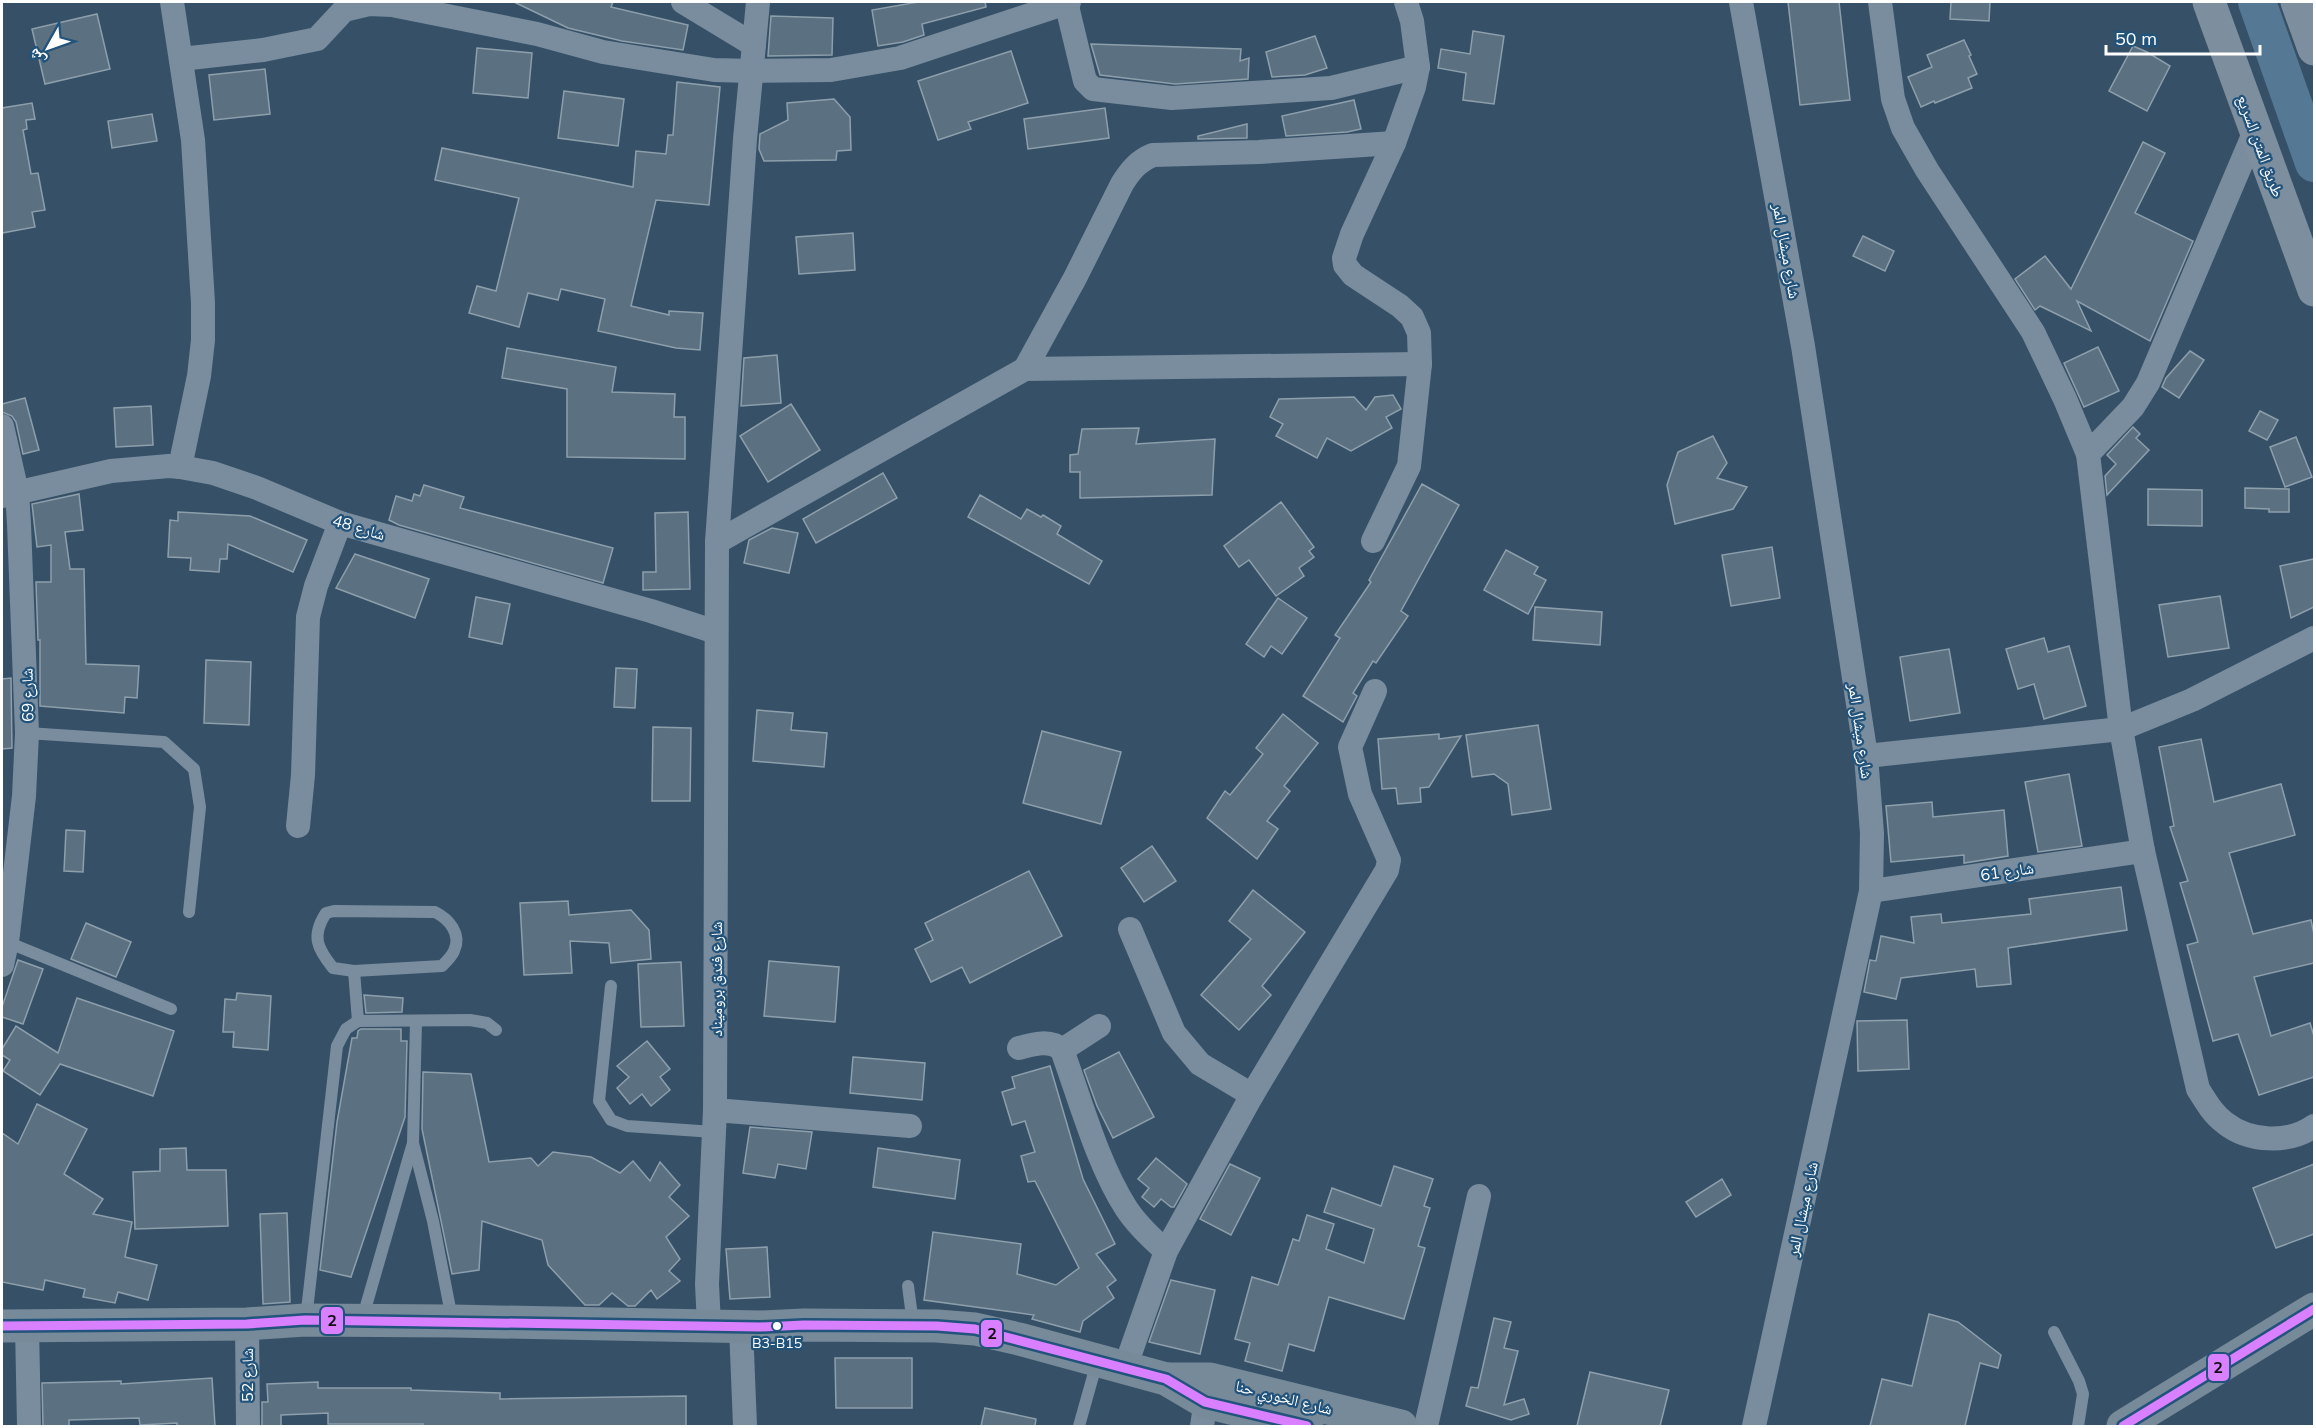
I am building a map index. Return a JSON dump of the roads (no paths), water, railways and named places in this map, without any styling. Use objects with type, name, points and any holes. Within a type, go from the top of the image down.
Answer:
[{"type":"highway","name":"طريق المتن السريع","points":[[2210,2],[2314,290]]},
{"type":"highway","points":[[2297,2],[2314,49]]},
{"type":"street","points":[[162,2],[184,141],[194,303],[189,375],[174,466]]},
{"type":"street","points":[[172,2],[194,151],[203,303],[203,340],[199,376],[174,466]]},
{"type":"street","points":[[683,2],[754,45]]},
{"type":"street","name":"شارع فندق بروميناد","points":[[709,1325],[707,1284],[715,1121],[717,542],[745,140],[758,2]]},
{"type":"street","points":[[181,59],[263,50],[317,39],[344,10],[369,4],[392,4],[526,31],[603,52],[714,70],[831,70],[900,58],[1068,2],[1085,81],[1093,89],[1107,92],[1172,98],[1280,93],[1331,88],[1418,68]]},
{"type":"street","points":[[1373,541],[1409,466],[1420,364],[1419,333],[1412,317],[1400,306],[1353,274],[1345,265],[1344,258],[1352,234],[1394,142],[1414,87],[1418,68],[1412,21],[1406,2]]},
{"type":"street","name":"شارع ميشال المر","points":[[1741,2],[1803,346],[1866,756],[1872,833],[1871,891],[1754,1426]]},
{"type":"street","points":[[1748,31],[1762,2]]},
{"type":"street","points":[[1880,2],[1893,99],[1902,128],[2033,333],[2065,399],[2088,454],[2121,729],[2144,851],[2198,1089],[2210,1109],[2226,1124],[2245,1134],[2267,1139],[2289,1137],[2314,1126]]},
{"type":"street","points":[[2088,454],[2133,407],[2148,383],[2255,131]]},
{"type":"street","points":[[1025,369],[1075,278],[1122,184],[1136,164],[1145,158],[1153,154],[1259,152],[1394,142]]},
{"type":"street","points":[[717,542],[1025,369],[1420,364]]},
{"type":"street","name":"شارع 69","points":[[2,426],[27,676],[24,796],[7,942],[2,965]]},
{"type":"street","name":"شارع 48","points":[[9,494],[111,471],[174,466],[213,473],[340,523],[651,611],[716,632]]},
{"type":"street","points":[[298,825],[303,775],[308,617],[316,586],[340,523]]},
{"type":"street","points":[[1866,756],[2121,729],[2192,700],[2314,638]]},
{"type":"street","points":[[1111,1364],[1166,1251],[1252,1095],[1388,870],[1389,860],[1360,794],[1350,747],[1375,691]]},
{"type":"street","name":"شارع 61","points":[[1871,891],[2144,851]]},
{"type":"street","points":[[1130,930],[1174,1034],[1200,1064],[1252,1095]]},
{"type":"street","points":[[1062,1050],[1099,1026]]},
{"type":"street","points":[[1019,1048],[1045,1043],[1058,1046],[1062,1050],[1112,1182],[1126,1208],[1142,1230],[1166,1251]]},
{"type":"street","points":[[715,1121],[909,1126]]},
{"type":"street","points":[[1426,1426],[1479,1196]]},
{"type":"street","points":[[2123,1426],[2314,1309]]},
{"type":"street","name":"شارع الخوري حنا","points":[[14,1326],[247,1324],[306,1320],[741,1327],[913,1326],[975,1329],[1166,1379],[1206,1402],[1307,1426]]},
{"type":"street","name":"شارع 52","points":[[247,1324],[248,1426]]},
{"type":"street","points":[[14,1326],[29,1426]]},
{"type":"street","points":[[741,1327],[745,1426]]},
{"type":"street","name":"شارع الخوري حنا","points":[[1206,1402],[1401,1426]]},
{"type":"lane","points":[[27,733],[164,742],[194,769],[200,807],[189,912]]},
{"type":"lane","points":[[435,912],[448,919],[456,934],[455,950],[442,966],[354,971],[333,968],[319,950],[318,924],[326,913],[435,912]]},
{"type":"lane","points":[[7,942],[171,1010]]},
{"type":"lane","points":[[354,971],[358,1021]]},
{"type":"lane","points":[[611,986],[599,1101],[611,1120],[627,1126],[715,1121]]},
{"type":"lane","points":[[306,1320],[337,1046],[346,1029],[358,1021],[470,1020],[487,1023],[496,1030]]},
{"type":"lane","points":[[361,1321],[413,1143],[416,1022]]},
{"type":"lane","points":[[413,1143],[433,1221],[452,1321]]},
{"type":"lane","points":[[908,1286],[913,1326]]},
{"type":"lane","points":[[2054,1332],[2079,1381],[2083,1394],[2078,1426]]},
{"type":"lane","points":[[1079,1426],[1111,1364]]},
{"type":"waterway","points":[[2257,2],[2314,163]]},
{"type":"place","name":"B3-B15","points":[[777,1326]]}]
